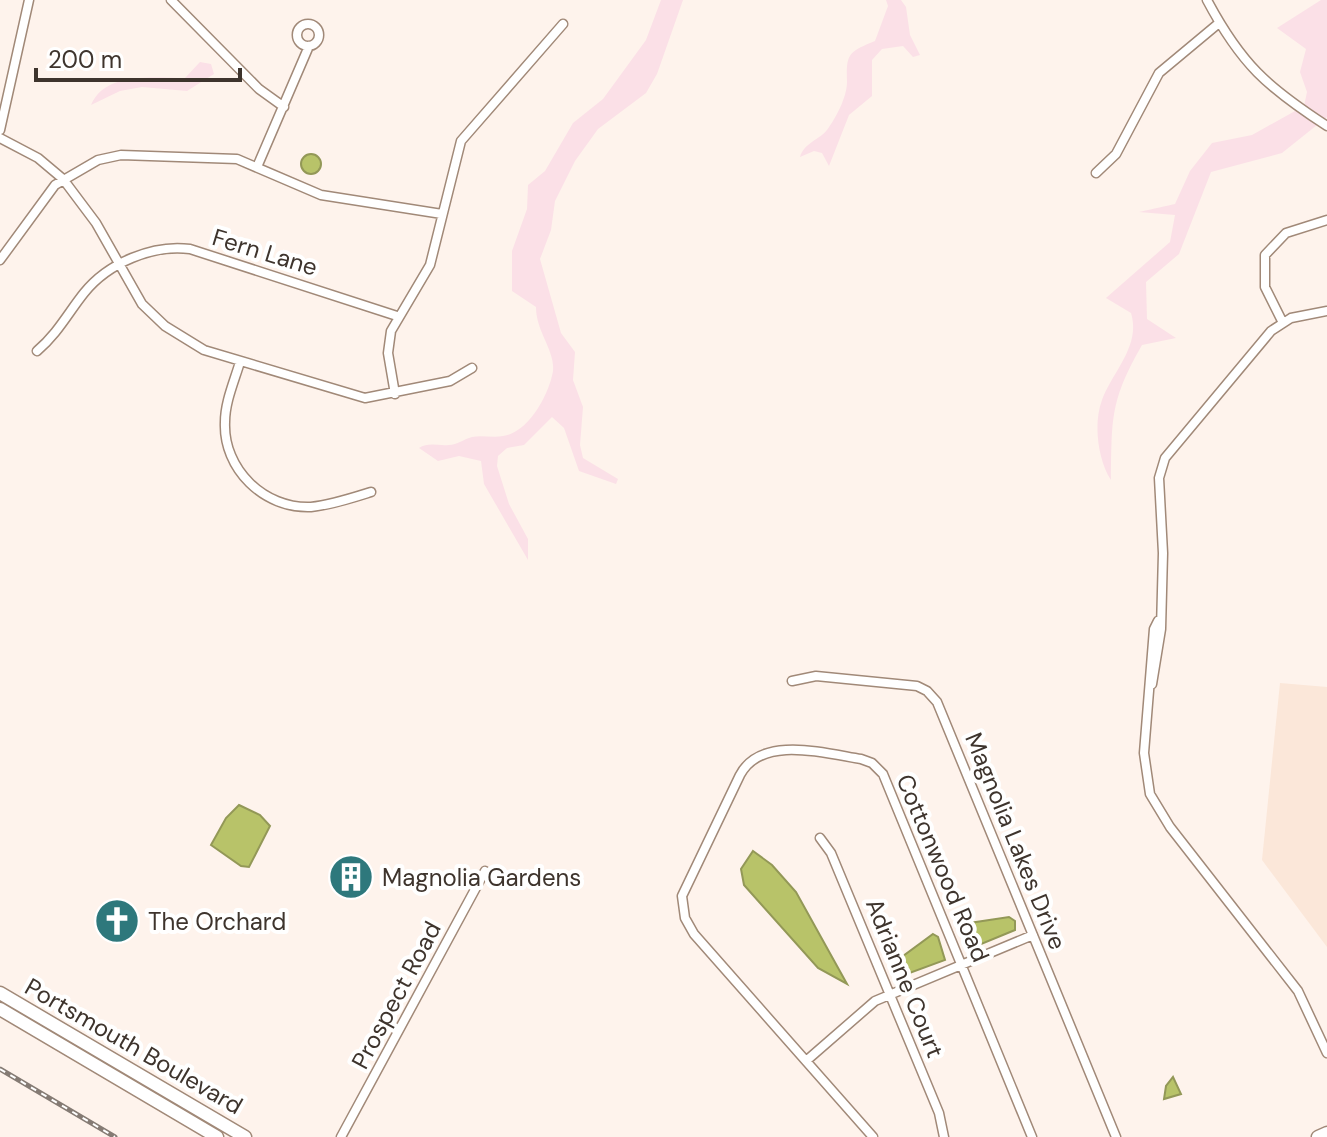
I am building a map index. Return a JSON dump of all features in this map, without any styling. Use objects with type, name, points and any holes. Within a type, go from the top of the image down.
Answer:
[{"type":"main road","name":"Portsmouth Boulevard","points":[[0,993],[31,1019],[162,1096],[245,1137]]},
{"type":"main road","name":"Portsmouth Boulevard","points":[[0,1009],[31,1019]]},
{"type":"main road","name":"Portsmouth Boulevard","points":[[162,1096],[217,1137]]},
{"type":"main road","points":[[1318,1137],[1327,1133]]},
{"type":"street","points":[[0,130],[29,0]]},
{"type":"street","points":[[171,0],[259,89],[284,107]]},
{"type":"street","points":[[1207,0],[1240,57],[1257,75],[1327,126]]},
{"type":"street","points":[[1096,173],[1116,154],[1159,73],[1219,23]]},
{"type":"street","points":[[395,394],[388,353],[397,316],[426,275],[458,150],[467,132],[563,24]]},
{"type":"street","points":[[257,167],[309,46]]},
{"type":"street","points":[[0,138],[38,158],[63,179],[84,205],[142,304],[165,326],[204,350],[353,396],[395,394],[450,381],[472,368]]},
{"type":"street","points":[[0,260],[47,193],[63,179],[98,160],[121,155],[222,157],[257,167],[321,195],[442,214]]},
{"type":"street","points":[[1283,323],[1265,287],[1265,255],[1286,233],[1327,220]]},
{"type":"street","name":"Fern Lane","points":[[37,351],[63,326],[88,289],[120,265],[155,250],[190,249],[397,316]]},
{"type":"street","points":[[1327,311],[1304,314],[1283,323],[1260,342],[1165,458],[1159,478],[1163,553],[1158,654],[1151,685],[1144,763],[1147,784],[1156,806],[1298,991],[1327,1053]]},
{"type":"street","points":[[240,362],[226,410],[225,431],[234,464],[246,480],[277,501],[300,506],[318,506],[371,492]]},
{"type":"street","name":"Magnolia Lakes Drive","points":[[792,681],[816,676],[888,682],[917,686],[931,694],[1116,1137]]},
{"type":"street","name":"Cottonwood Road","points":[[873,1137],[694,934],[682,910],[682,896],[746,764],[756,756],[772,751],[865,760],[877,767],[1032,1137]]},
{"type":"street","name":"Adrianne Court","points":[[820,838],[831,853],[890,994],[939,1113],[944,1137]]},
{"type":"street","name":"Prospect Road","points":[[341,1137],[485,871]]},
{"type":"street","points":[[806,1061],[866,1007],[890,994],[1033,935]]},
{"type":"shaded area","points":[[661,0],[683,0],[657,74],[646,93],[598,129],[575,161],[555,201],[551,230],[540,259],[561,333],[575,352],[573,380],[583,407],[580,445],[583,458],[618,479],[616,484],[579,471],[564,428],[552,417],[524,445],[507,448],[498,456],[497,466],[509,504],[528,539],[528,560],[484,484],[481,461],[459,456],[438,461],[419,448],[452,445],[472,437],[499,437],[512,433],[529,420],[542,401],[553,363],[536,307],[512,291],[512,251],[527,209],[528,185],[545,171],[573,123],[603,99],[646,40]]},
{"type":"shaded area","points":[[886,0],[901,0],[906,7],[910,35],[920,55],[913,57],[903,46],[882,49],[872,60],[872,96],[849,115],[829,166],[822,153],[814,151],[800,157],[805,148],[827,130],[837,113],[847,88],[850,55],[875,41],[888,6]]},
{"type":"shaded area","points":[[1321,0],[1327,0],[1327,117],[1282,153],[1211,172],[1179,254],[1146,282],[1147,319],[1176,338],[1142,345],[1124,381],[1113,425],[1111,480],[1100,452],[1097,431],[1099,410],[1129,347],[1133,325],[1131,313],[1106,298],[1170,242],[1175,215],[1139,212],[1175,204],[1190,171],[1212,143],[1252,135],[1304,106],[1307,92],[1300,72],[1306,49],[1277,28]]},
{"type":"shaded area","points":[[200,62],[211,64],[214,74],[187,91],[142,87],[120,91],[91,105],[107,86],[132,79],[185,78]]},
{"type":"shaded area","points":[[307,154],[315,154],[321,164],[315,174],[307,174],[301,168],[301,160]]},
{"type":"shaded area","points":[[1280,683],[1327,687],[1327,947],[1262,860]]},
{"type":"shaded area","points":[[239,805],[260,815],[270,826],[249,867],[241,866],[211,845],[226,818]]},
{"type":"shaded area","points":[[753,851],[772,865],[796,892],[847,984],[818,968],[744,885],[741,869]]},
{"type":"shaded area","points":[[1009,917],[1015,921],[1015,930],[974,947],[968,945],[961,931],[963,924]]},
{"type":"shaded area","points":[[933,934],[938,937],[945,960],[896,978],[892,968],[895,962]]},
{"type":"shaded area","points":[[1173,1077],[1181,1094],[1164,1099],[1166,1086]]},
{"type":"railway","points":[[0,1069],[115,1137]]},
{"type":"place","name":"Magnolia Gardens","points":[[351,877]]},
{"type":"place","name":"The Orchard","points":[[117,921]]}]
